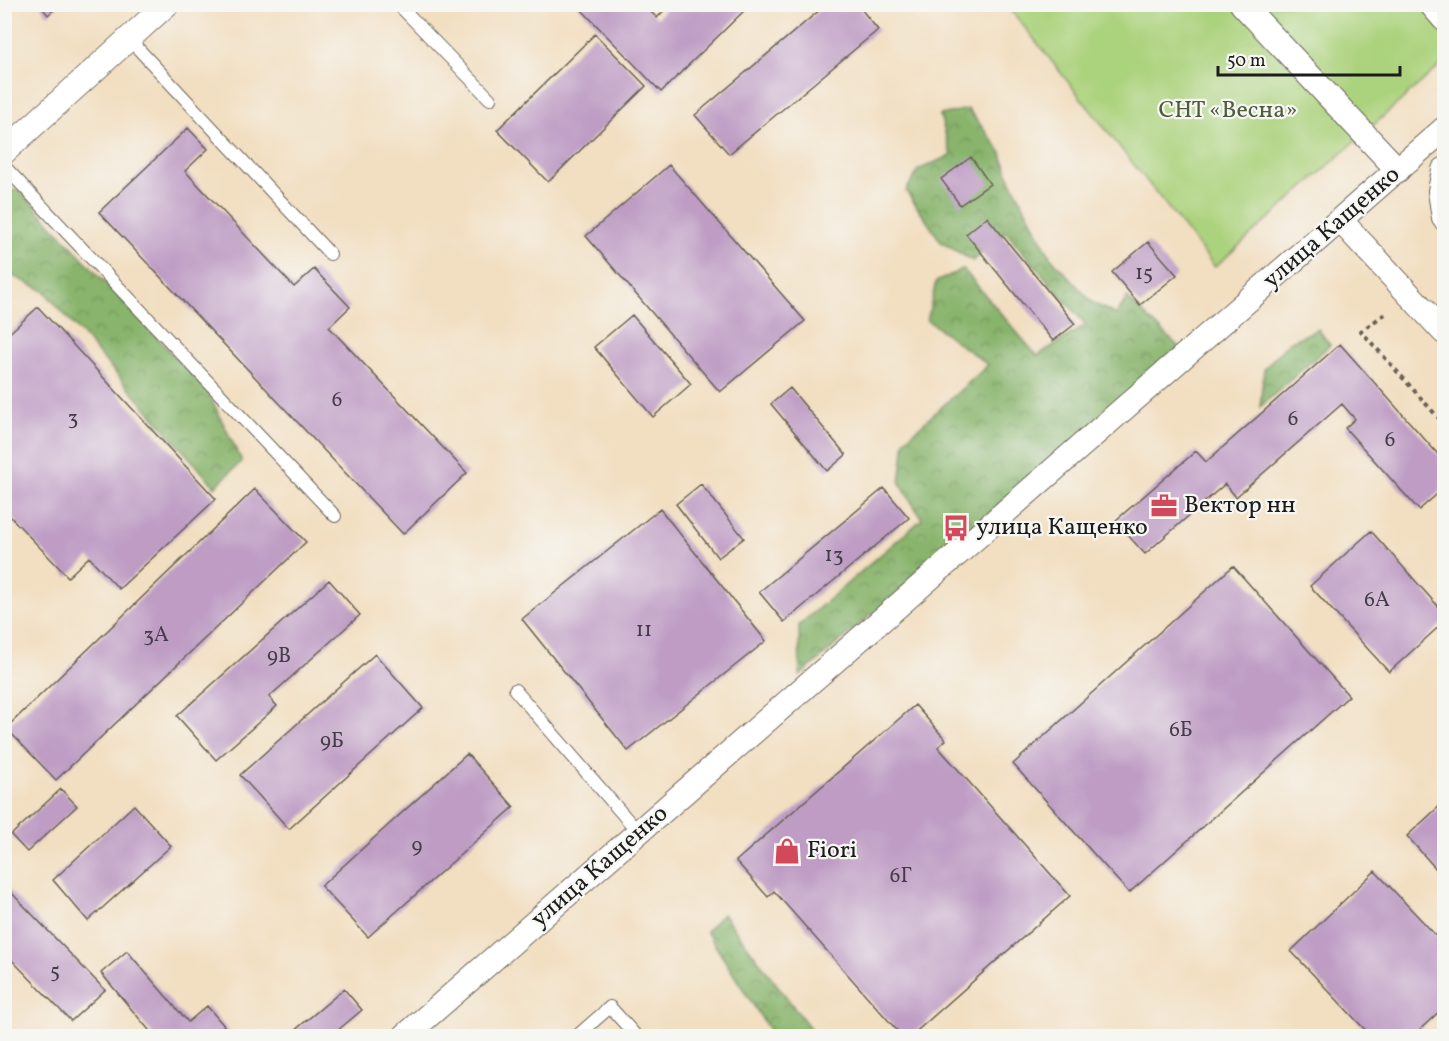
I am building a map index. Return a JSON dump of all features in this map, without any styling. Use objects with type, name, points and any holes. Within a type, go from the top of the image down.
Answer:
[{"type":"street","points":[[4,152],[167,4]]},
{"type":"street","points":[[1242,4],[1398,170]]},
{"type":"street","points":[[1431,4],[1444,19]]},
{"type":"street","name":"улица Кащенко","points":[[405,1036],[1444,129]]},
{"type":"street","points":[[1444,170],[1440,191],[1444,218]]},
{"type":"street","points":[[1341,221],[1444,332]]},
{"type":"lane","points":[[398,4],[490,99]]},
{"type":"lane","points":[[129,39],[330,254]]},
{"type":"lane","points":[[4,166],[334,516]]},
{"type":"lane","points":[[515,690],[639,833]]},
{"type":"lane","points":[[577,1036],[610,1007],[636,1036]]},
{"type":"path","points":[[1386,314],[1360,331],[1444,424]]},
{"type":"green space","name":"СНТ «Весна»","points":[[1007,5],[1444,5],[1444,62],[1215,267]]},
{"type":"green space","points":[[968,109],[1000,150],[1010,179],[1051,258],[1093,303],[1116,315],[1127,298],[1180,348],[800,676],[799,625],[922,519],[900,483],[905,440],[988,365],[927,320],[936,282],[963,269],[1037,356],[1086,325],[1005,231],[973,261],[941,242],[906,191],[918,170],[951,155],[940,115]]},
{"type":"green space","points":[[19,190],[207,391],[242,461],[215,487],[44,291],[5,272],[4,191]]},
{"type":"green space","points":[[1318,329],[1330,345],[1260,407],[1264,369],[1289,342]]},
{"type":"green space","points":[[723,914],[816,1036],[773,1036],[706,931]]},
{"type":"building","points":[[39,4],[60,4],[48,15]]},
{"type":"building","points":[[576,4],[643,4],[657,18],[670,4],[751,4],[661,92]]},
{"type":"building","points":[[827,4],[857,4],[878,30],[729,154],[695,115]]},
{"type":"building","points":[[595,34],[646,86],[548,182],[497,130]]},
{"type":"building","points":[[188,128],[208,149],[185,171],[294,287],[314,269],[350,307],[329,327],[467,473],[403,534],[99,212]]},
{"type":"building","points":[[971,157],[990,184],[960,205],[941,179]]},
{"type":"building","points":[[669,165],[805,321],[720,392],[586,236]]},
{"type":"building","points":[[987,217],[1075,324],[1053,341],[966,234]]},
{"type":"building","points":[[1148,242],[1177,275],[1140,305],[1112,272]]},
{"type":"building","points":[[38,307],[216,499],[119,589],[89,557],[68,577],[4,510],[4,338]]},
{"type":"building","points":[[632,315],[691,384],[653,417],[594,347]]},
{"type":"building","points":[[1340,344],[1444,461],[1444,488],[1419,510],[1345,428],[1355,419],[1342,404],[1236,497],[1225,484],[1145,554],[1115,521],[1196,451],[1206,462]]},
{"type":"building","points":[[790,388],[846,455],[827,471],[771,404]]},
{"type":"building","points":[[701,484],[744,538],[718,558],[676,504]]},
{"type":"building","points":[[884,488],[909,518],[784,622],[759,592]]},
{"type":"building","points":[[255,489],[306,542],[56,780],[6,728]]},
{"type":"building","points":[[660,509],[766,641],[628,751],[522,619]]},
{"type":"building","points":[[1371,531],[1444,613],[1444,622],[1389,672],[1310,586]]},
{"type":"building","points":[[1233,566],[1349,696],[1129,893],[1013,764]]},
{"type":"building","points":[[329,580],[360,615],[269,697],[277,706],[216,760],[177,716]]},
{"type":"building","points":[[375,654],[423,708],[289,829],[240,775]]},
{"type":"building","points":[[915,705],[946,740],[938,747],[1070,896],[911,1036],[902,1036],[774,891],[768,897],[736,861]]},
{"type":"building","points":[[467,754],[514,807],[368,937],[321,886]]},
{"type":"building","points":[[61,789],[77,806],[27,852],[11,835]]},
{"type":"building","points":[[1444,802],[1444,878],[1407,836]]},
{"type":"building","points":[[134,805],[171,846],[88,921],[53,880]]},
{"type":"building","points":[[1375,871],[1444,944],[1444,1007],[1413,1036],[1371,1036],[1291,951]]},
{"type":"building","points":[[4,885],[105,990],[71,1021],[4,952]]},
{"type":"building","points":[[127,951],[188,1022],[207,1006],[233,1036],[154,1036],[101,973]]},
{"type":"building","points":[[344,989],[362,1010],[331,1036],[288,1036]]},
{"type":"place","name":"Вектор нн","points":[[1164,506]]},
{"type":"place","name":"улица Кащенко","points":[[956,528]]},
{"type":"place","name":"Fiori","points":[[787,851]]}]
